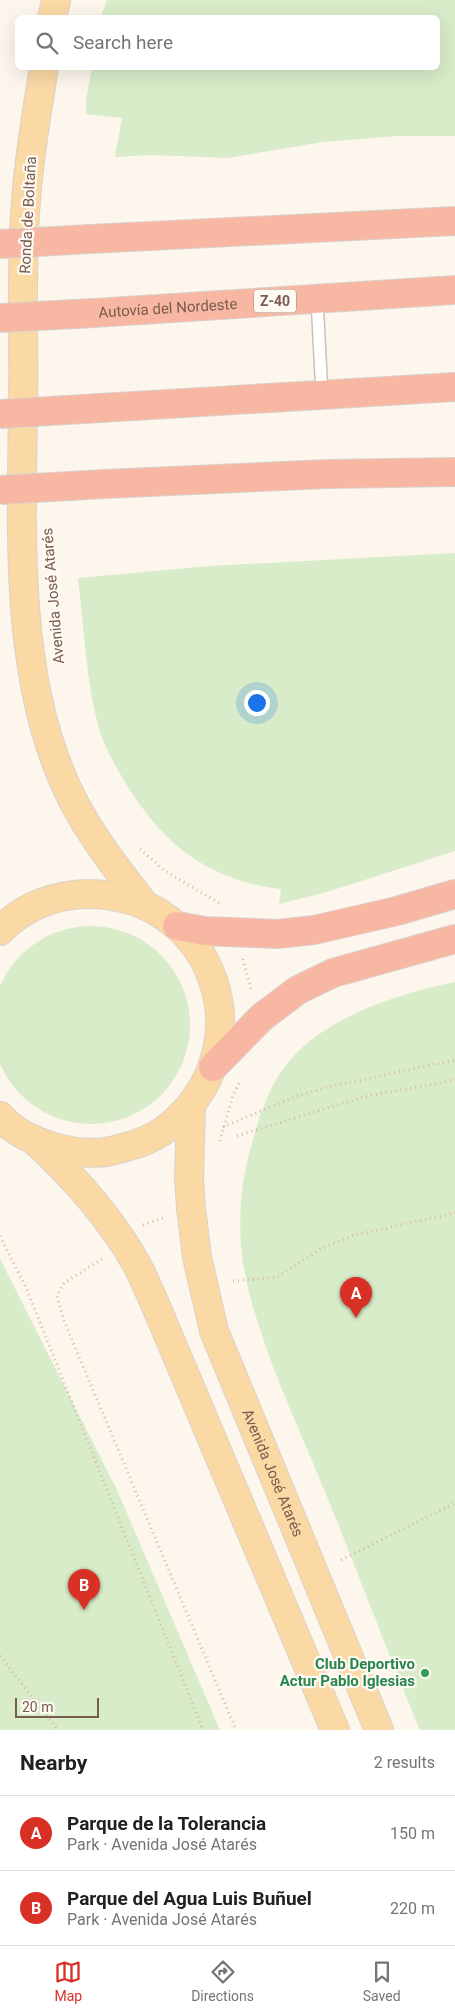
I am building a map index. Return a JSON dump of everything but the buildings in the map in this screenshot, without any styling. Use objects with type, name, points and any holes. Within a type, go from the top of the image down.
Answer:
[{"type":"highway","points":[[0,244],[455,221]]},
{"type":"highway","name":"Autovía del Nordeste","points":[[0,318],[455,290]]},
{"type":"highway","points":[[0,414],[455,387]]},
{"type":"highway","points":[[328,474],[455,462]]},
{"type":"highway","points":[[0,490],[328,474],[455,472]]},
{"type":"highway","points":[[178,926],[237,933],[277,934],[314,930],[397,911],[455,894]]},
{"type":"highway","points":[[213,1067],[262,1017],[298,990],[333,973],[455,939]]},
{"type":"main road","points":[[53,15],[56,0]]},
{"type":"main road","name":"Ronda de Boltaña","points":[[24,363],[25,215],[32,143],[44,70]]},
{"type":"main road","name":"Avenida José Atarés","points":[[24,363],[22,504],[25,599],[31,664],[42,719],[60,772],[82,817],[144,904]]},
{"type":"main road","points":[[0,931],[8,923],[38,904],[73,894],[109,894],[144,904],[178,926],[198,949],[212,976],[220,1006],[220,1037],[213,1067],[204,1088],[191,1106],[166,1130],[135,1145],[101,1153],[67,1151],[34,1140]]},
{"type":"main road","name":"Avenida José Atarés","points":[[191,1106],[189,1179],[191,1208],[197,1257],[214,1331],[379,1730]]},
{"type":"main road","points":[[0,1116],[34,1140],[61,1165],[90,1198],[137,1265],[335,1730]]},
{"type":"lane","points":[[318,298],[322,396]]},
{"type":"path","points":[[136,845],[166,871],[233,910],[256,1008],[262,1017]]},
{"type":"path","points":[[240,1080],[232,1095],[223,1127],[317,1090],[455,1060]]},
{"type":"path","points":[[237,1136],[356,1099],[455,1080]]},
{"type":"path","points":[[191,1208],[138,1227],[107,1256],[64,1283],[57,1296],[64,1321],[236,1730]]},
{"type":"path","points":[[232,1281],[277,1277],[320,1249],[355,1235],[455,1213]]},
{"type":"path","points":[[0,1236],[27,1290],[203,1730]]},
{"type":"path","points":[[341,1560],[455,1503]]},
{"type":"path","points":[[0,1656],[58,1730]]},
{"type":"green space","points":[[107,0],[455,0],[455,136],[399,136],[323,142],[227,158],[151,155],[115,157],[122,118],[86,114],[86,100],[92,70],[440,70],[440,15],[102,15]]},
{"type":"green space","points":[[455,553],[455,851],[327,892],[279,904],[281,889],[231,877],[210,868],[172,842],[156,825],[126,784],[99,729],[88,673],[78,578],[210,566]]},
{"type":"green space","points":[[91,926],[110,928],[129,934],[146,943],[161,955],[173,970],[182,987],[189,1015],[188,1044],[182,1063],[173,1080],[161,1095],[146,1107],[129,1116],[110,1122],[91,1124],[72,1122],[53,1116],[36,1107],[15,1088],[-1,1060],[-1,990],[4,979],[21,955],[36,943],[53,934],[72,928]]},
{"type":"green space","points":[[455,982],[455,1730],[420,1730],[263,1339],[244,1272],[240,1221],[245,1170],[260,1115],[277,1078],[292,1058],[311,1040],[356,1013],[406,994]]},
{"type":"green space","points":[[0,1259],[117,1490],[220,1730],[0,1730]]},
{"type":"place","name":"Parque de la Tolerancia","points":[[356,1318]]},
{"type":"place","name":"Parque del Agua Luis Buñuel","points":[[84,1610]]},
{"type":"place","name":"Club Deportivo Actur Pablo Iglesias","points":[[425,1673]]}]
